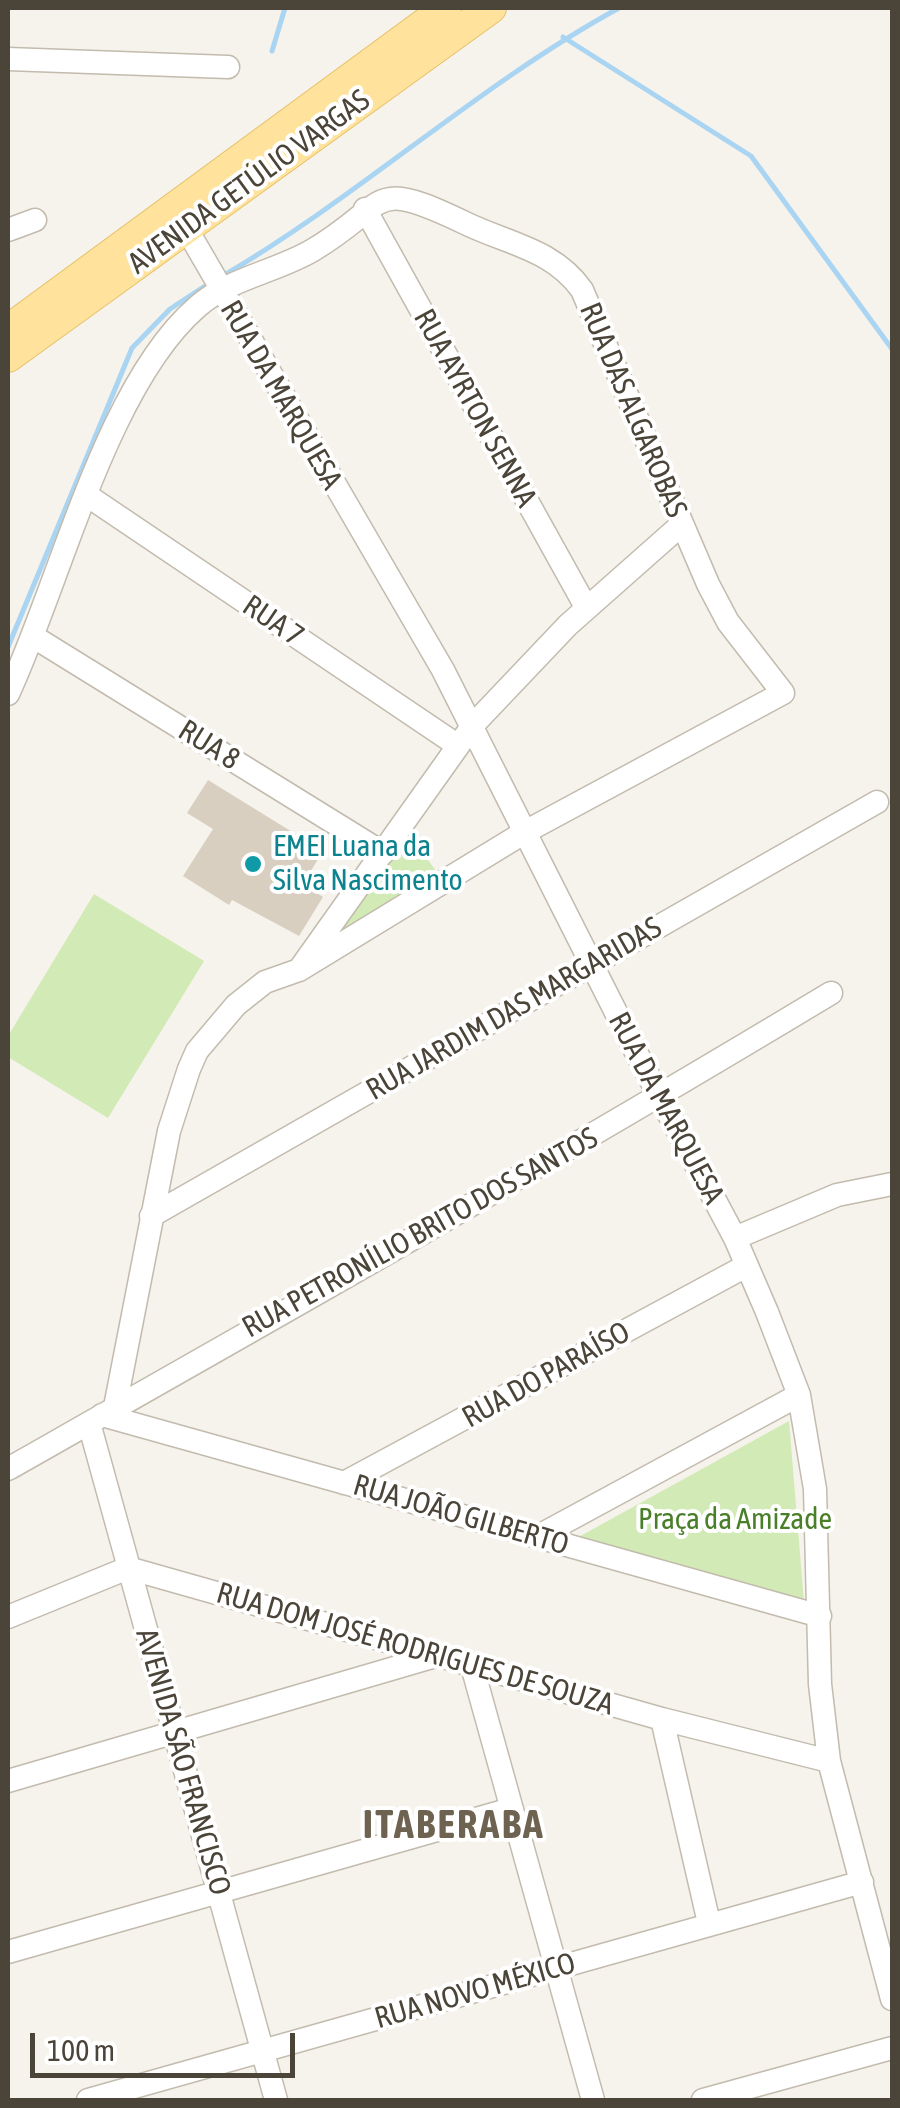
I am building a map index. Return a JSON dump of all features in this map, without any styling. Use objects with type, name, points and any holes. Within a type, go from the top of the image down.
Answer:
[{"type":"main road","name":"AVENIDA GETÚLIO VARGAS","points":[[8,330],[446,8]]},
{"type":"main road","name":"AVENIDA GETÚLIO VARGAS","points":[[8,357],[490,8]]},
{"type":"street","points":[[8,60],[228,67]]},
{"type":"street","name":"RUA DAS ALGAROBAS","points":[[365,209],[391,197],[417,200],[534,248],[572,276],[582,290],[681,525],[728,622],[782,693],[525,832]]},
{"type":"street","points":[[8,694],[116,427],[154,354],[197,306],[220,291],[314,250],[365,209]]},
{"type":"street","name":"RUA AYRTON SENNA","points":[[365,209],[586,607]]},
{"type":"street","points":[[8,230],[35,220]]},
{"type":"street","name":"RUA DA MARQUESA","points":[[186,228],[472,725],[591,966],[735,1238],[799,1395],[818,1519],[820,1684],[829,1762],[892,1999]]},
{"type":"street","name":"RUA 7","points":[[88,496],[457,745]]},
{"type":"street","points":[[299,970],[472,725],[586,607],[681,525]]},
{"type":"street","name":"RUA 8","points":[[34,637],[383,852]]},
{"type":"street","name":"RUA JARDIM DAS MARGARIDAS","points":[[151,1216],[878,802]]},
{"type":"street","points":[[102,1415],[169,1130],[196,1051],[265,982],[299,970],[525,832]]},
{"type":"street","name":"RUA PETRONÍLIO BRITO DOS SANTOS","points":[[8,1469],[661,1096],[831,993]]},
{"type":"street","points":[[735,1238],[837,1195],[892,1184]]},
{"type":"street","name":"RUA DO PARAÍSO","points":[[344,1483],[746,1266]]},
{"type":"street","points":[[537,1537],[799,1395]]},
{"type":"street","name":"RUA JOÃO GILBERTO","points":[[102,1415],[820,1616]]},
{"type":"street","name":"AVENIDA SÃO FRANCISCO","points":[[102,1415],[128,1568],[276,2100]]},
{"type":"street","points":[[8,1617],[128,1568]]},
{"type":"street","name":"RUA DOM JOSÉ RODRIGUES DE SOUZA","points":[[128,1568],[662,1719],[829,1762]]},
{"type":"street","points":[[8,1781],[439,1655]]},
{"type":"street","points":[[472,1666],[593,2100]]},
{"type":"street","points":[[662,1719],[710,1923]]},
{"type":"street","points":[[8,1952],[511,1809]]},
{"type":"street","name":"RUA NOVO MÉXICO","points":[[88,2100],[114,2097],[862,1882]]},
{"type":"street","points":[[703,2100],[892,2048]]},
{"type":"green space","points":[[409,834],[439,875],[322,947]]},
{"type":"green space","points":[[94,894],[204,961],[108,1118],[8,1057],[8,1036]]},
{"type":"green space","name":"Praça da Amizade","points":[[789,1421],[804,1602],[575,1539]]},
{"type":"building","name":"EMEI Luana da Silva Nascimento","points":[[208,780],[323,851],[303,884],[323,897],[299,936],[232,900],[229,905],[183,876],[213,829],[187,813]]},
{"type":"waterway","points":[[272,51],[285,8]]},
{"type":"waterway","points":[[221,277],[322,212],[517,71],[619,8]]},
{"type":"waterway","points":[[563,37],[751,156],[892,349]]},
{"type":"waterway","points":[[8,647],[132,348],[170,309],[211,282]]},
{"type":"place","name":"EMEI Luana da Silva Nascimento","points":[[253,864]]},
{"type":"district","name":"ITABERABA","points":[[454,1825]]}]
